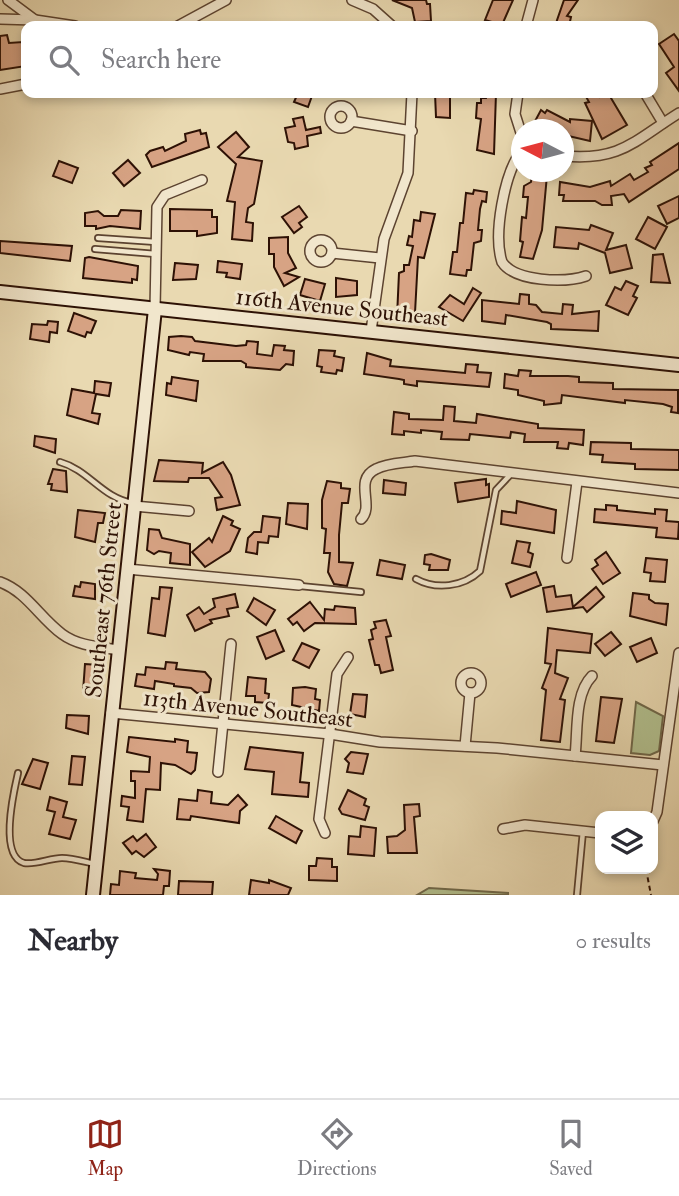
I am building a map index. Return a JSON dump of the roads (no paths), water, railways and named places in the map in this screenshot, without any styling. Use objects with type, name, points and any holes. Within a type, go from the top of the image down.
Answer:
[{"type":"street","points":[[8,0],[35,20]]},
{"type":"street","points":[[187,21],[226,0]]},
{"type":"street","points":[[352,0],[373,9],[386,21]]},
{"type":"street","points":[[527,21],[533,0]]},
{"type":"street","points":[[0,19],[42,21]]},
{"type":"street","points":[[0,89],[21,85]]},
{"type":"street","points":[[371,331],[380,258],[408,173],[412,98]]},
{"type":"street","points":[[517,98],[517,119]]},
{"type":"street","points":[[648,98],[663,123]]},
{"type":"street","points":[[574,157],[588,158],[614,154],[679,113]]},
{"type":"street","points":[[351,121],[412,131]]},
{"type":"street","points":[[511,171],[506,180],[499,245],[502,262],[517,274],[568,280],[586,276]]},
{"type":"street","points":[[155,309],[160,200],[172,191],[202,180]]},
{"type":"street","points":[[332,253],[380,258]]},
{"type":"street","name":"116th Avenue Southeast","points":[[0,292],[679,365]]},
{"type":"street","name":"Southeast 76th Street","points":[[93,895],[155,309]]},
{"type":"street","points":[[361,519],[367,511],[365,482],[369,473],[380,467],[415,461],[679,493]]},
{"type":"street","points":[[567,558],[577,482]]},
{"type":"street","points":[[134,505],[189,511]]},
{"type":"street","points":[[127,569],[299,585]]},
{"type":"street","points":[[0,582],[22,594],[63,635],[79,643],[119,650]]},
{"type":"street","points":[[218,772],[231,644]]},
{"type":"street","points":[[655,811],[679,653]]},
{"type":"street","points":[[325,833],[319,819],[337,674],[348,657]]},
{"type":"street","points":[[592,676],[586,682],[581,698],[575,756],[663,765]]},
{"type":"street","points":[[465,746],[470,693]]},
{"type":"street","name":"113th Avenue Southeast","points":[[111,713],[330,734],[380,742],[575,756]]},
{"type":"street","points":[[503,830],[526,825],[595,832]]},
{"type":"lane","points":[[98,238],[156,242]]},
{"type":"lane","points":[[95,249],[156,254]]},
{"type":"lane","points":[[60,462],[79,469],[117,500],[134,505]]},
{"type":"lane","points":[[416,579],[426,584],[458,584],[470,580],[480,571],[496,490],[512,474]]},
{"type":"lane","points":[[299,585],[360,592]]},
{"type":"lane","points":[[2,837],[18,773]]},
{"type":"lane","points":[[577,895],[583,831]]},
{"type":"lane","points":[[8,857],[25,864],[63,858],[96,864]]}]
